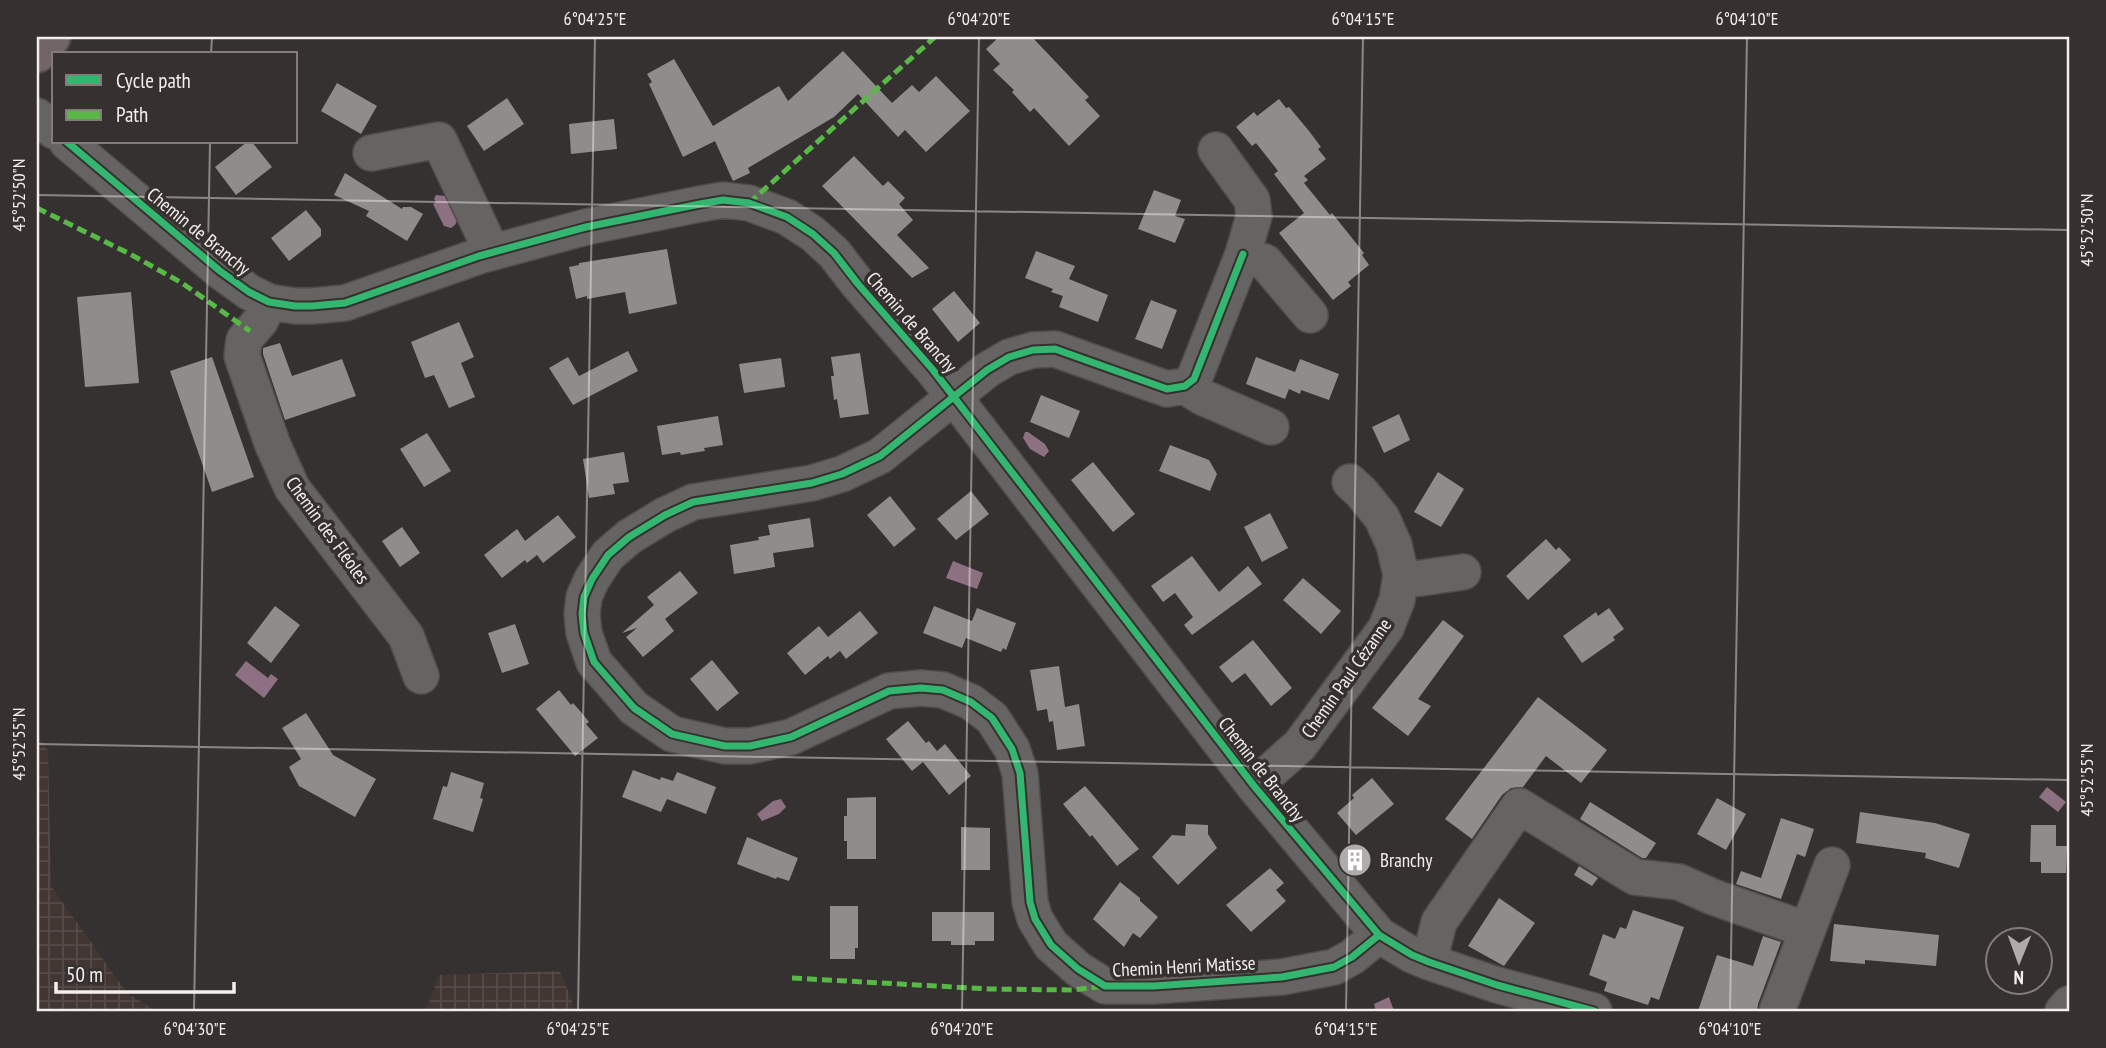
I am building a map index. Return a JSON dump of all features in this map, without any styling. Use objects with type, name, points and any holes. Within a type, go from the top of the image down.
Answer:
[{"type":"highway","points":[[37,53],[51,37]]},
{"type":"street","points":[[371,153],[439,140],[492,253]]},
{"type":"street","name":"Chemin de Branchy","points":[[69,144],[220,271],[249,292],[269,302],[312,306],[345,303],[492,253],[586,227],[723,200],[771,209],[813,234],[834,253],[933,370],[1254,786],[1379,935],[1429,962],[1497,985],[1594,1011]]},
{"type":"street","points":[[1216,150],[1252,201],[1254,216],[1194,379],[1185,386],[1202,397],[1271,427]]},
{"type":"street","points":[[1242,254],[1265,262],[1310,315]]},
{"type":"street","name":"Chemin des Fléoles","points":[[269,302],[261,320],[244,340],[242,356],[272,443],[292,488],[406,636],[421,676]]},
{"type":"street","name":"Chemin Henri Matisse","points":[[1185,386],[1167,389],[1055,349],[1033,350],[1009,357],[880,456],[842,474],[812,483],[693,502],[629,537],[608,555],[592,579],[584,597],[583,634],[594,662],[634,708],[672,734],[725,746],[750,746],[791,737],[889,691],[921,688],[943,690],[971,702],[992,718],[1012,749],[1020,773],[1030,902],[1035,919],[1051,945],[1078,969],[1105,986],[1154,986],[1282,977],[1321,970],[1334,967],[1352,957],[1379,935]]},
{"type":"street","name":"Chemin Paul Cézanne","points":[[1254,786],[1300,745],[1386,628],[1397,600],[1401,575],[1394,545],[1382,518],[1350,482]]},
{"type":"street","points":[[1400,581],[1463,572]]},
{"type":"street","points":[[1429,962],[1440,922],[1519,806],[1635,877],[1679,883],[1807,930]]},
{"type":"street","points":[[1777,1011],[1832,865]]},
{"type":"street","points":[[2063,1011],[2069,1004]]},
{"type":"shaded area","points":[[436,195],[446,196],[458,219],[451,228],[444,226],[433,204],[436,202]]},
{"type":"shaded area","points":[[1025,432],[1045,444],[1049,451],[1044,457],[1030,449],[1023,438]]},
{"type":"shaded area","points":[[953,561],[983,573],[977,589],[946,578]]},
{"type":"shaded area","points":[[246,661],[268,678],[271,674],[278,679],[264,698],[235,675]]},
{"type":"shaded area","points":[[37,734],[48,751],[51,886],[127,993],[156,1011],[37,1011]]},
{"type":"shaded area","points":[[2047,787],[2066,802],[2058,812],[2039,797]]},
{"type":"shaded area","points":[[781,799],[786,807],[779,814],[762,821],[757,814],[773,801]]},
{"type":"shaded area","points":[[560,971],[576,1011],[426,1011],[439,975]]},
{"type":"shaded area","points":[[1389,997],[1394,1011],[1376,1011],[1374,1004]]},
{"type":"building","points":[[999,37],[1032,37],[1089,97],[1085,100],[1100,116],[1069,146],[1034,108],[1030,112],[1012,92],[1014,90],[993,70],[1000,64],[986,49]]},
{"type":"building","points":[[843,51],[892,103],[912,85],[919,92],[936,76],[970,111],[926,152],[905,130],[898,137],[858,94],[834,117],[748,168],[750,173],[733,181],[715,141],[683,157],[649,84],[652,82],[647,74],[674,59],[713,126],[779,86],[788,101]]},
{"type":"building","points":[[337,83],[377,106],[361,134],[321,111]]},
{"type":"building","points":[[507,98],[524,124],[484,151],[467,126]]},
{"type":"building","points":[[1279,99],[1309,131],[1326,159],[1304,176],[1308,180],[1304,183],[1364,253],[1362,255],[1369,265],[1348,282],[1351,286],[1333,300],[1279,233],[1304,213],[1274,174],[1278,171],[1256,143],[1252,146],[1236,127],[1254,112],[1257,116]]},
{"type":"building","points":[[614,119],[617,149],[571,154],[569,124]]},
{"type":"building","points":[[244,144],[254,144],[272,167],[236,195],[215,167]]},
{"type":"building","points":[[854,156],[883,186],[888,181],[905,198],[899,204],[913,220],[897,235],[929,268],[912,278],[822,186]]},
{"type":"building","points":[[345,173],[402,209],[411,207],[423,214],[407,241],[366,216],[369,211],[334,195]]},
{"type":"building","points":[[1154,190],[1181,200],[1175,216],[1185,219],[1175,243],[1138,229]]},
{"type":"building","points":[[306,210],[321,229],[321,236],[289,261],[271,238]]},
{"type":"building","points":[[667,249],[677,304],[629,314],[625,292],[576,299],[569,267],[579,263]]},
{"type":"building","points":[[1036,251],[1075,266],[1069,279],[1108,295],[1098,322],[1059,307],[1063,296],[1025,278]]},
{"type":"building","points":[[954,291],[980,323],[958,342],[932,309]]},
{"type":"building","points":[[131,292],[139,383],[85,387],[77,297]]},
{"type":"building","points":[[1151,300],[1177,310],[1162,349],[1135,339]]},
{"type":"building","points":[[459,322],[474,357],[461,363],[475,397],[449,408],[434,375],[425,378],[411,342]]},
{"type":"building","points":[[280,343],[292,376],[342,359],[356,396],[285,420],[263,354],[263,348]]},
{"type":"building","points":[[628,351],[638,371],[573,405],[549,368],[568,357],[579,376]]},
{"type":"building","points":[[860,353],[869,414],[840,418],[837,399],[834,400],[831,357]]},
{"type":"building","points":[[212,357],[254,477],[212,492],[170,371]]},
{"type":"building","points":[[1256,357],[1295,372],[1300,359],[1339,374],[1329,400],[1301,390],[1300,394],[1289,389],[1285,399],[1246,384]]},
{"type":"building","points":[[781,358],[785,387],[744,393],[739,364]]},
{"type":"building","points":[[1041,395],[1080,411],[1069,438],[1030,422]]},
{"type":"building","points":[[1399,414],[1410,440],[1384,453],[1372,427]]},
{"type":"building","points":[[718,416],[723,445],[681,455],[680,452],[662,455],[657,426]]},
{"type":"building","points":[[427,433],[451,471],[424,487],[400,449]]},
{"type":"building","points":[[1170,445],[1209,460],[1217,474],[1210,491],[1159,471]]},
{"type":"building","points":[[624,452],[629,482],[613,484],[615,494],[589,498],[583,459]]},
{"type":"building","points":[[1093,462],[1135,514],[1113,532],[1071,480]]},
{"type":"building","points":[[1438,472],[1464,489],[1441,527],[1414,512]]},
{"type":"building","points":[[971,491],[989,514],[956,540],[937,519]]},
{"type":"building","points":[[890,496],[916,529],[894,547],[867,515]]},
{"type":"building","points":[[1270,513],[1288,548],[1262,562],[1244,527]]},
{"type":"building","points":[[558,515],[576,537],[543,563],[537,555],[527,563],[525,560],[502,578],[484,555],[517,529],[525,541]]},
{"type":"building","points":[[810,518],[814,547],[773,553],[775,567],[734,574],[730,545],[759,540],[758,537],[770,535],[768,525]]},
{"type":"building","points":[[402,527],[420,553],[400,567],[382,541]]},
{"type":"building","points":[[1546,539],[1556,550],[1559,547],[1571,560],[1528,600],[1506,576]]},
{"type":"building","points":[[1192,556],[1219,592],[1248,566],[1262,584],[1192,635],[1184,625],[1193,617],[1175,593],[1163,602],[1151,586]]},
{"type":"building","points":[[680,571],[698,593],[665,619],[674,631],[643,657],[626,637],[637,628],[622,633],[654,605],[647,597]]},
{"type":"building","points":[[1303,578],[1341,611],[1321,634],[1283,600]]},
{"type":"building","points":[[275,606],[300,625],[271,663],[247,643]]},
{"type":"building","points":[[934,606],[972,621],[977,608],[1016,623],[1006,650],[1003,648],[1001,652],[966,638],[962,648],[923,633]]},
{"type":"building","points":[[1609,608],[1624,629],[1613,637],[1615,640],[1582,663],[1563,636],[1596,612],[1598,616]]},
{"type":"building","points":[[860,611],[878,633],[846,659],[840,651],[830,659],[828,656],[805,675],[787,653],[819,626],[828,637]]},
{"type":"building","points":[[1443,620],[1464,636],[1418,699],[1431,706],[1408,736],[1372,708]]},
{"type":"building","points":[[515,624],[529,664],[502,673],[488,633]]},
{"type":"building","points":[[1253,640],[1292,688],[1271,706],[1245,673],[1232,683],[1219,667]]},
{"type":"building","points":[[712,660],[739,693],[717,711],[690,679]]},
{"type":"building","points":[[1059,666],[1065,707],[1079,704],[1085,746],[1057,750],[1053,721],[1049,722],[1047,709],[1037,711],[1030,670]]},
{"type":"building","points":[[559,690],[571,705],[573,703],[581,712],[589,722],[586,724],[598,738],[575,756],[536,709]]},
{"type":"building","points":[[1538,697],[1607,750],[1581,783],[1546,756],[1523,787],[1511,788],[1502,795],[1472,839],[1445,819]]},
{"type":"building","points":[[306,713],[333,755],[376,779],[355,817],[299,786],[289,767],[301,759],[282,728]]},
{"type":"building","points":[[908,721],[926,743],[929,741],[937,751],[945,744],[971,776],[949,795],[923,762],[912,771],[886,739]]},
{"type":"building","points":[[633,770],[660,780],[661,777],[673,781],[677,772],[716,787],[706,814],[667,799],[661,812],[622,797]]},
{"type":"building","points":[[451,772],[484,783],[480,798],[483,799],[473,832],[433,819],[443,786],[447,787]]},
{"type":"building","points":[[1372,778],[1394,804],[1356,835],[1337,813],[1354,798],[1352,795]]},
{"type":"building","points":[[1085,786],[1139,849],[1117,866],[1063,804]]},
{"type":"building","points":[[876,797],[876,859],[847,859],[844,816],[847,816],[847,798]]},
{"type":"building","points":[[1717,798],[1746,814],[1726,850],[1697,834]]},
{"type":"building","points":[[1590,802],[1656,843],[1646,858],[1580,819]]},
{"type":"building","points":[[1860,812],[1935,823],[1970,834],[1959,868],[1925,858],[1926,853],[1856,843]]},
{"type":"building","points":[[1781,818],[1814,829],[1805,857],[1797,854],[1781,899],[1736,884],[1741,871],[1761,878]]},
{"type":"building","points":[[1186,824],[1208,825],[1208,834],[1217,848],[1178,885],[1152,857],[1172,835],[1185,836]]},
{"type":"building","points":[[2031,825],[2056,825],[2056,846],[2067,846],[2066,873],[2041,873],[2041,862],[2030,862]]},
{"type":"building","points":[[961,827],[990,828],[990,870],[961,870]]},
{"type":"building","points":[[747,837],[798,858],[789,881],[777,877],[776,879],[737,864]]},
{"type":"building","points":[[1579,866],[1598,878],[1592,886],[1574,875]]},
{"type":"building","points":[[1270,868],[1284,883],[1276,890],[1286,901],[1251,932],[1226,905]]},
{"type":"building","points":[[1120,882],[1158,917],[1140,938],[1133,933],[1124,947],[1093,919]]},
{"type":"building","points":[[1499,898],[1535,923],[1504,966],[1468,946]]},
{"type":"building","points":[[830,906],[858,906],[858,948],[855,948],[855,959],[830,959]]},
{"type":"building","points":[[1633,910],[1684,927],[1659,1000],[1651,997],[1648,1005],[1604,991],[1607,982],[1589,975],[1603,934],[1615,939],[1620,927],[1626,929]]},
{"type":"building","points":[[932,912],[994,912],[994,941],[975,941],[975,945],[951,945],[951,941],[932,941]]},
{"type":"building","points":[[1834,924],[1939,935],[1936,966],[1865,960],[1865,964],[1830,961]]},
{"type":"building","points":[[1763,936],[1781,942],[1757,1011],[1698,1011],[1717,955],[1753,966]]},
{"type":"marked path","points":[[749,203],[935,37]]},
{"type":"marked path","points":[[37,208],[182,283],[250,331]]},
{"type":"marked path","points":[[792,978],[990,989],[1072,990],[1105,986]]},
{"type":"cycle path","points":[[69,144],[220,271],[249,292],[269,302],[295,306],[345,303],[479,256],[586,227],[700,204],[723,200],[749,203],[787,217],[813,234],[834,253],[933,370],[1254,786],[1379,935],[1429,962],[1497,985],[1594,1011]]},
{"type":"cycle path","points":[[1243,254],[1194,379],[1185,386],[1167,389],[1055,349],[1033,350],[1009,357],[987,370],[880,456],[842,474],[812,483],[693,502],[629,537],[608,555],[592,579],[584,597],[584,633],[594,662],[634,708],[672,734],[725,746],[750,746],[791,737],[889,691],[921,688],[943,690],[971,702],[992,718],[1012,749],[1020,773],[1030,902],[1035,919],[1051,945],[1078,969],[1105,986],[1154,986],[1282,977],[1334,967],[1352,957],[1379,935]]},
{"type":"place","name":"Branchy","points":[[1355,860]]}]
